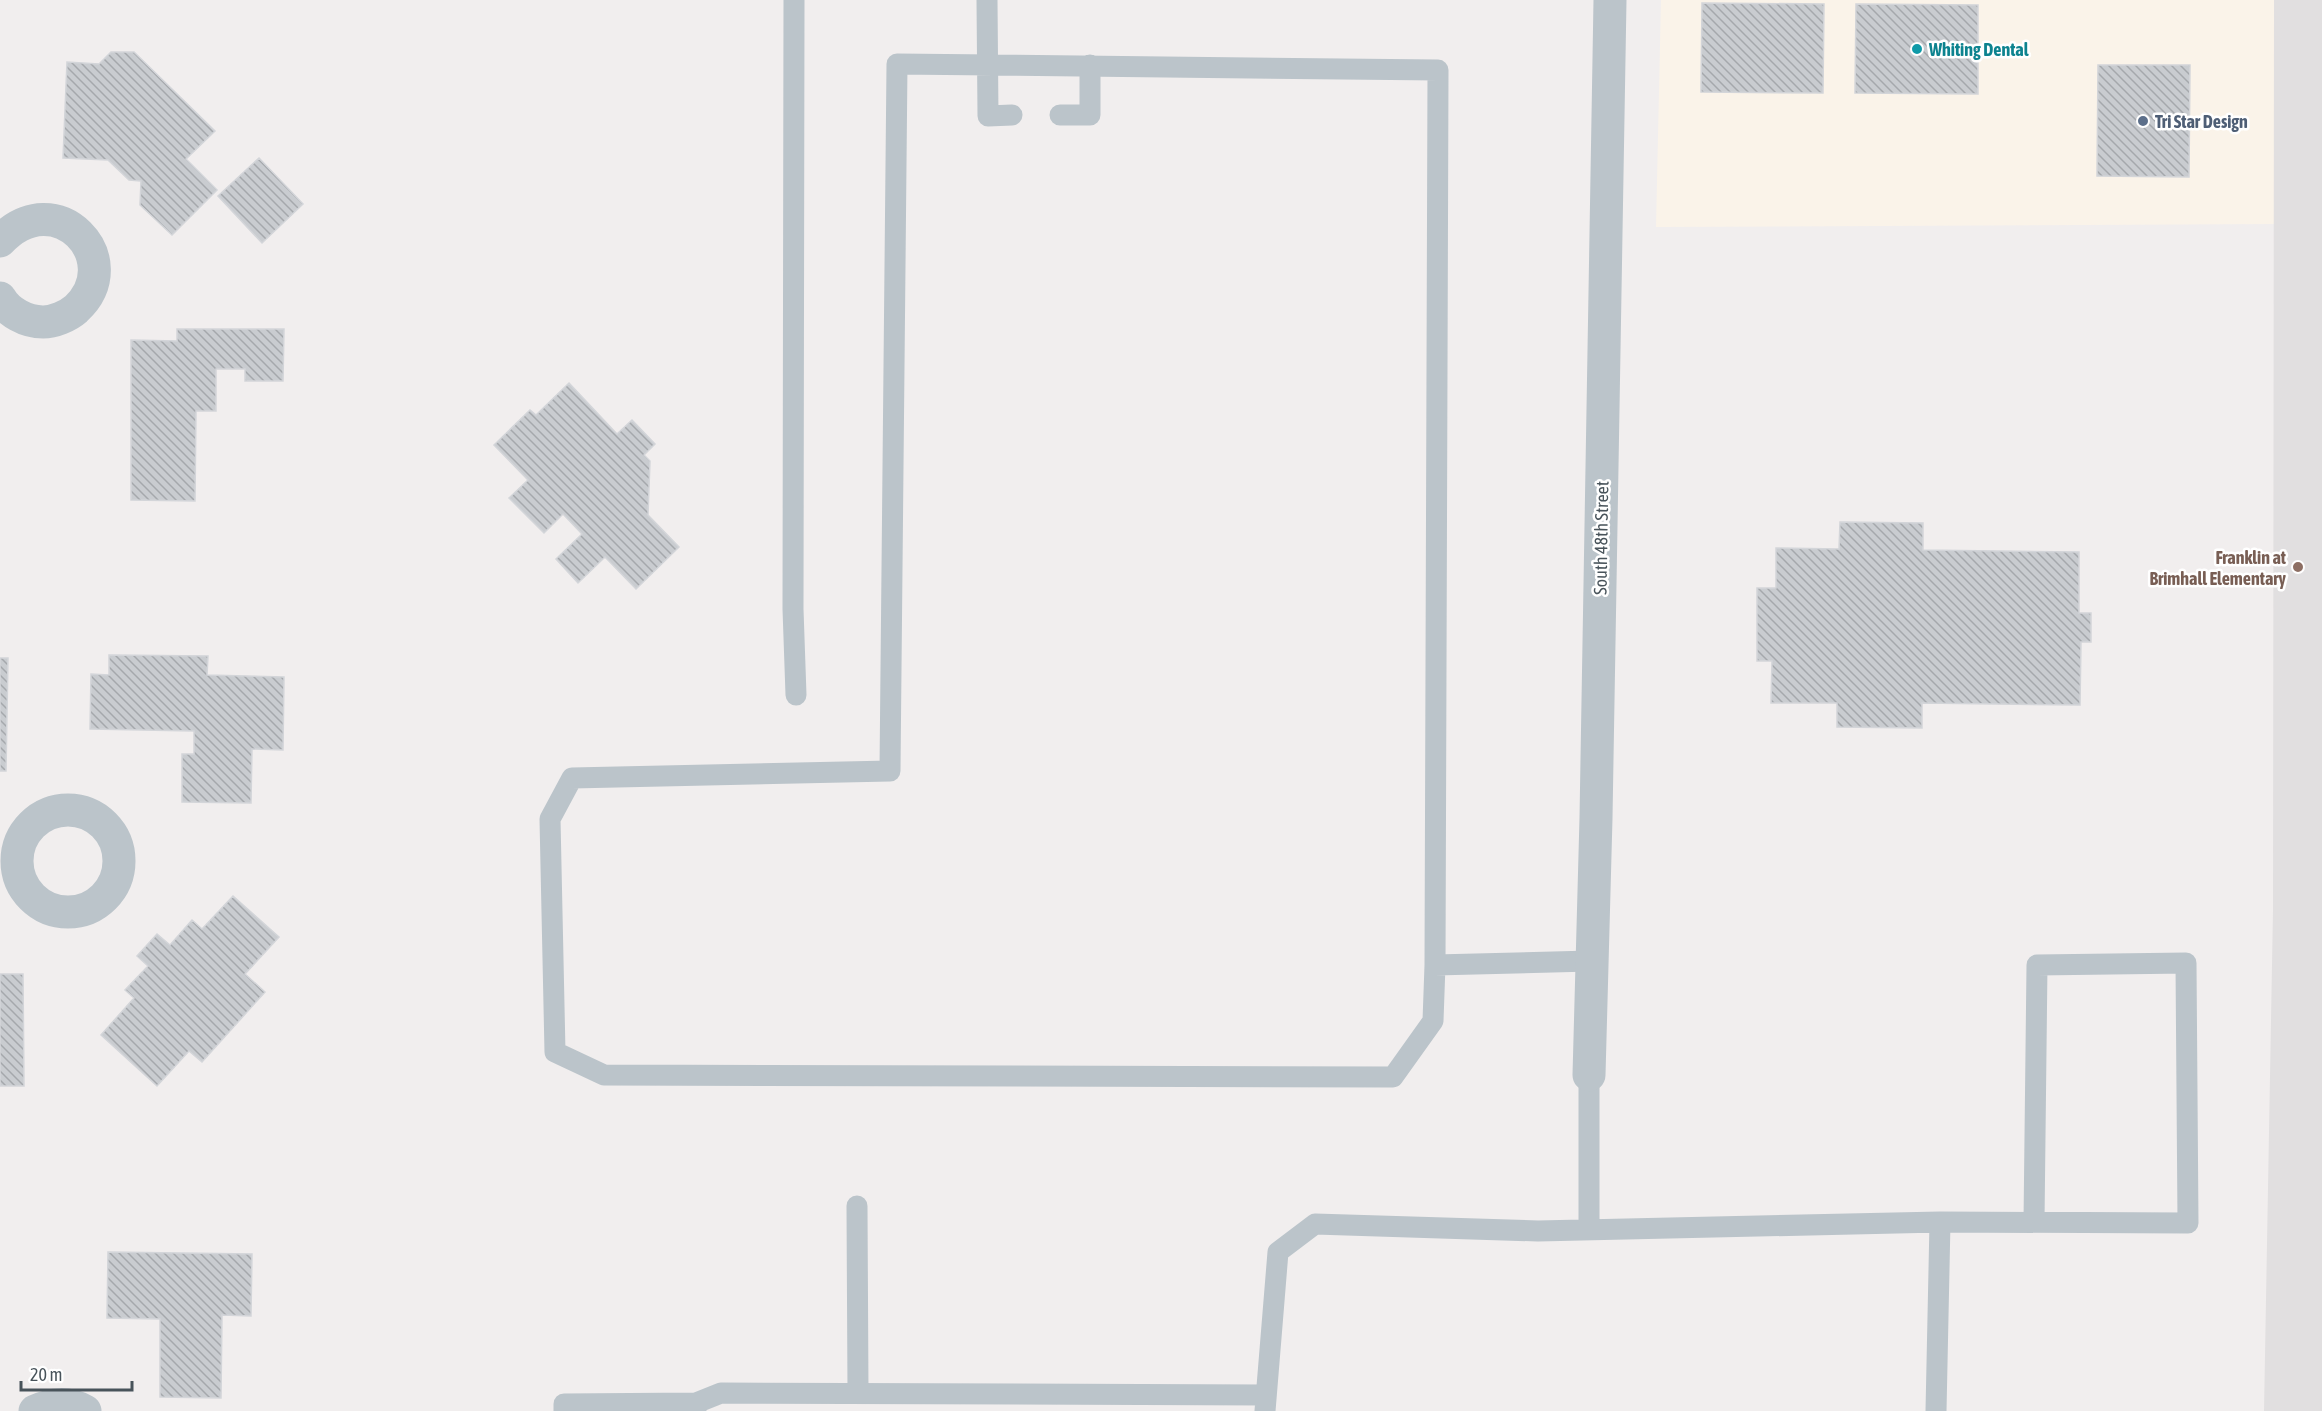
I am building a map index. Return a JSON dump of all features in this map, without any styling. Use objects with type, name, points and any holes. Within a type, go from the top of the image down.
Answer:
[{"type":"street","name":"South 48th Street","points":[[1589,1075],[1596,818],[1610,0]]},
{"type":"street","points":[[0,242],[11,230],[25,222],[42,219],[58,221],[73,229],[85,241],[93,256],[94,273],[91,289],[83,302],[72,313],[58,319],[43,322],[27,319],[14,313],[0,298]]},
{"type":"street","points":[[35,1411],[51,1404],[68,1404],[85,1411]]},
{"type":"lane","points":[[794,0],[793,609],[796,695]]},
{"type":"lane","points":[[987,0],[988,116],[1012,115]]},
{"type":"lane","points":[[897,63],[1090,65],[1438,70],[1433,1021],[1393,1077],[604,1075],[555,1052],[550,819],[572,778],[890,771],[897,63]]},
{"type":"lane","points":[[1060,115],[1090,115],[1090,65]]},
{"type":"lane","points":[[1435,964],[1591,961]]},
{"type":"lane","points":[[564,1411],[564,1404],[696,1407],[721,1393],[858,1393],[1141,1403],[1266,1403],[1278,1252],[1315,1224],[1538,1231],[1940,1222],[2188,1223],[2186,963],[2037,965],[2034,1222]]},
{"type":"lane","points":[[1589,1075],[1589,1230]]},
{"type":"lane","points":[[857,1206],[858,1393]]},
{"type":"lane","points":[[1936,1411],[1940,1222]]},
{"type":"shaded area","points":[[1661,0],[2274,0],[2275,224],[1656,227]]},
{"type":"shaded area","name":"Franklin at Brimhall Elementary","points":[[2274,0],[2322,0],[2322,1411],[2264,1411],[2273,910]]},
{"type":"building","points":[[1702,3],[1824,4],[1823,93],[1701,92]]},
{"type":"building","name":"Whiting Dental","points":[[1856,4],[1978,5],[1978,94],[1855,93]]},
{"type":"building","points":[[111,52],[134,52],[215,131],[186,159],[217,190],[172,235],[140,205],[141,181],[129,180],[108,160],[63,158],[67,62],[99,64]]},
{"type":"building","name":"Tri Star Design","points":[[2098,65],[2190,65],[2189,177],[2097,176]]},
{"type":"building","points":[[259,158],[303,204],[262,243],[218,196]]},
{"type":"building","points":[[177,329],[284,329],[283,381],[245,381],[245,369],[216,369],[216,411],[196,411],[195,501],[131,500],[131,340],[177,341]]},
{"type":"building","points":[[569,383],[617,434],[632,420],[655,444],[644,455],[650,461],[648,515],[679,547],[636,589],[605,557],[578,583],[556,559],[582,534],[563,514],[544,533],[509,498],[528,480],[494,445],[530,410],[536,415]]},
{"type":"building","points":[[1840,522],[1923,523],[1923,550],[2079,552],[2079,613],[2091,613],[2091,642],[2081,642],[2080,705],[1922,703],[1922,728],[1837,727],[1837,703],[1771,703],[1772,661],[1757,661],[1757,588],[1776,588],[1776,548],[1839,549]]},
{"type":"building","points":[[109,655],[208,656],[207,675],[284,677],[283,750],[252,749],[251,803],[182,802],[182,754],[194,754],[194,731],[90,729],[91,674],[109,675]]},
{"type":"building","points":[[0,658],[8,658],[6,771],[0,771]]},
{"type":"building","points":[[233,896],[279,937],[245,974],[265,992],[202,1062],[189,1051],[157,1086],[101,1035],[134,998],[125,990],[148,966],[137,956],[157,934],[170,945],[192,920],[202,929]]},
{"type":"building","points":[[0,974],[23,974],[24,1086],[0,1086]]},
{"type":"building","points":[[108,1252],[252,1254],[251,1316],[222,1315],[221,1398],[160,1397],[160,1319],[107,1318]]},
{"type":"place","name":"Whiting Dental","points":[[1917,49]]},
{"type":"place","name":"Tri Star Design","points":[[2143,121]]},
{"type":"place","name":"Franklin at Brimhall Elementary","points":[[2298,567]]}]
